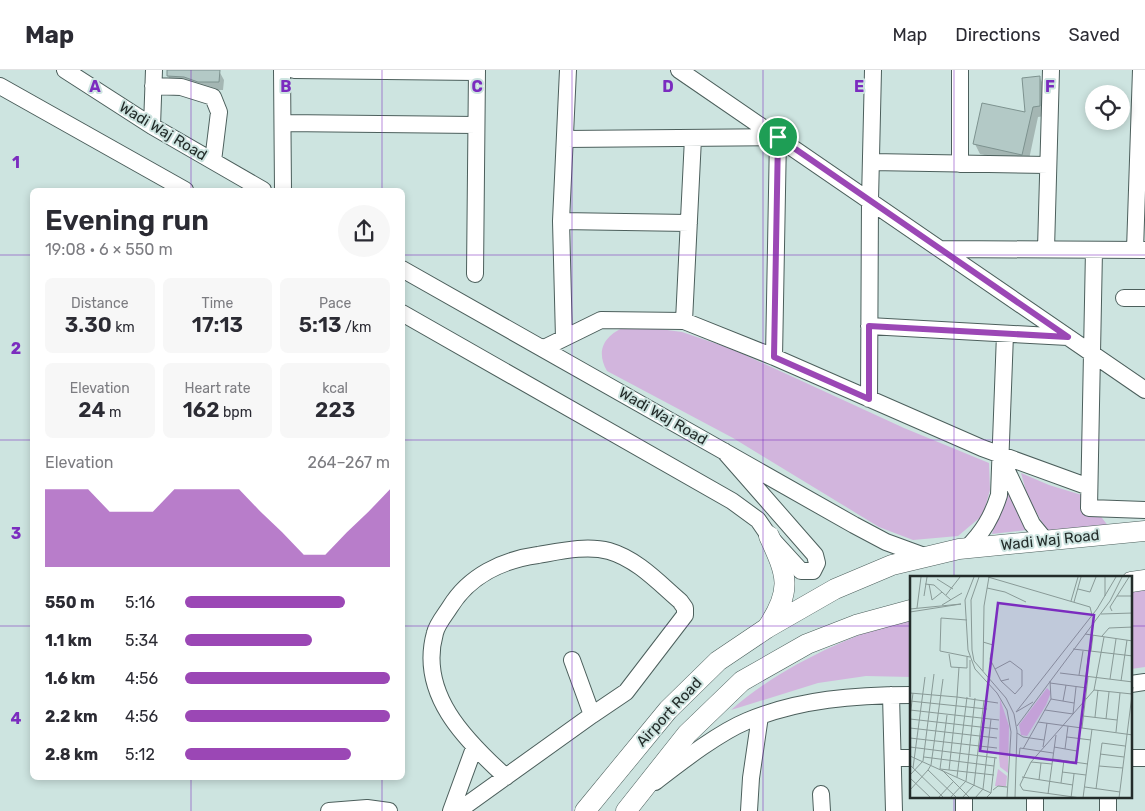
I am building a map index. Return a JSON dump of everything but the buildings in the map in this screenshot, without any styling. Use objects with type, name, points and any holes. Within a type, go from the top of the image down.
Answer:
[{"type":"main road","name":"Wadi Waj Road","points":[[767,628],[835,589],[892,565],[967,548],[1145,531]]},
{"type":"main road","points":[[767,628],[778,613],[785,586],[784,569],[769,536]]},
{"type":"main road","points":[[1132,582],[1145,580]]},
{"type":"main road","name":"Airport Road","points":[[626,811],[687,734],[742,681],[806,644],[856,625],[910,610]]},
{"type":"main road","name":"Airport Road","points":[[585,811],[668,710],[718,661],[767,628]]},
{"type":"street","name":"Wadi Waj Road","points":[[65,70],[152,126],[260,188]]},
{"type":"street","points":[[282,70],[283,188]]},
{"type":"street","points":[[294,70],[476,71],[475,274]]},
{"type":"street","points":[[564,338],[561,221],[568,70]]},
{"type":"street","points":[[679,70],[1145,390]]},
{"type":"street","points":[[869,399],[873,70]]},
{"type":"street","points":[[960,70],[960,164]]},
{"type":"street","points":[[1046,249],[1051,70]]},
{"type":"street","points":[[940,249],[1140,250],[1142,161],[1141,70]]},
{"type":"street","points":[[152,126],[153,78],[213,97],[219,112],[213,161]]},
{"type":"street","points":[[2,88],[180,188]]},
{"type":"street","points":[[282,123],[476,125]]},
{"type":"street","points":[[565,139],[778,137]]},
{"type":"street","points":[[774,357],[778,137]]},
{"type":"street","points":[[684,321],[693,138]]},
{"type":"street","points":[[871,162],[1048,165]]},
{"type":"street","points":[[561,221],[689,223]]},
{"type":"street","points":[[1094,250],[1089,508],[1145,510]]},
{"type":"street","name":"Wadi Waj Road","points":[[405,271],[878,538],[927,557]]},
{"type":"street","points":[[1124,298],[1145,298]]},
{"type":"street","points":[[405,315],[732,501],[758,520],[769,536],[801,571],[809,572],[816,567],[815,555],[724,451]]},
{"type":"street","points":[[544,348],[601,320],[684,321],[774,357],[1000,455],[1089,487]]},
{"type":"street","points":[[869,326],[1068,337]]},
{"type":"street","points":[[967,548],[981,534],[999,495],[1005,334]]},
{"type":"street","points":[[1000,455],[1032,524],[1046,541]]},
{"type":"street","points":[[458,811],[506,777],[592,715],[626,692],[641,675],[685,615],[685,608],[680,601],[638,566],[609,551],[576,549],[525,557],[488,570],[460,591],[435,632],[431,665],[438,694],[454,723],[474,748],[506,777]]},
{"type":"street","points":[[572,660],[592,715]]},
{"type":"street","points":[[1132,684],[1145,682]]},
{"type":"street","points":[[892,695],[894,811]]},
{"type":"street","points":[[641,792],[688,756],[746,721],[803,702],[910,695]]},
{"type":"street","points":[[750,811],[751,778],[760,716]]},
{"type":"street","points":[[451,811],[474,748]]},
{"type":"street","points":[[893,758],[910,758]]},
{"type":"street","points":[[1132,758],[1145,758]]},
{"type":"street","points":[[821,794],[822,811]]},
{"type":"street","points":[[964,798],[964,811]]},
{"type":"street","points":[[1035,798],[1035,811]]},
{"type":"street","points":[[1108,798],[1108,811]]},
{"type":"street","points":[[329,811],[367,808],[389,811]]},
{"type":"shaded area","points":[[630,325],[682,332],[732,349],[904,428],[989,463],[990,490],[983,515],[958,536],[913,540],[879,527],[733,438],[607,371],[602,355],[602,348],[605,342],[615,332]]},
{"type":"shaded area","points":[[1021,473],[1049,485],[1085,496],[1109,527],[1047,531],[1028,498]]},
{"type":"shaded area","points":[[1009,478],[1015,505],[1027,530],[992,534]]},
{"type":"shaded area","points":[[1145,589],[1145,667],[1132,669],[1132,590]]},
{"type":"shaded area","points":[[910,616],[910,677],[866,676],[818,683],[731,710],[793,666],[863,633]]},
{"type":"route","points":[[778,137],[1068,337],[869,326],[869,399],[774,357],[778,137]]}]
